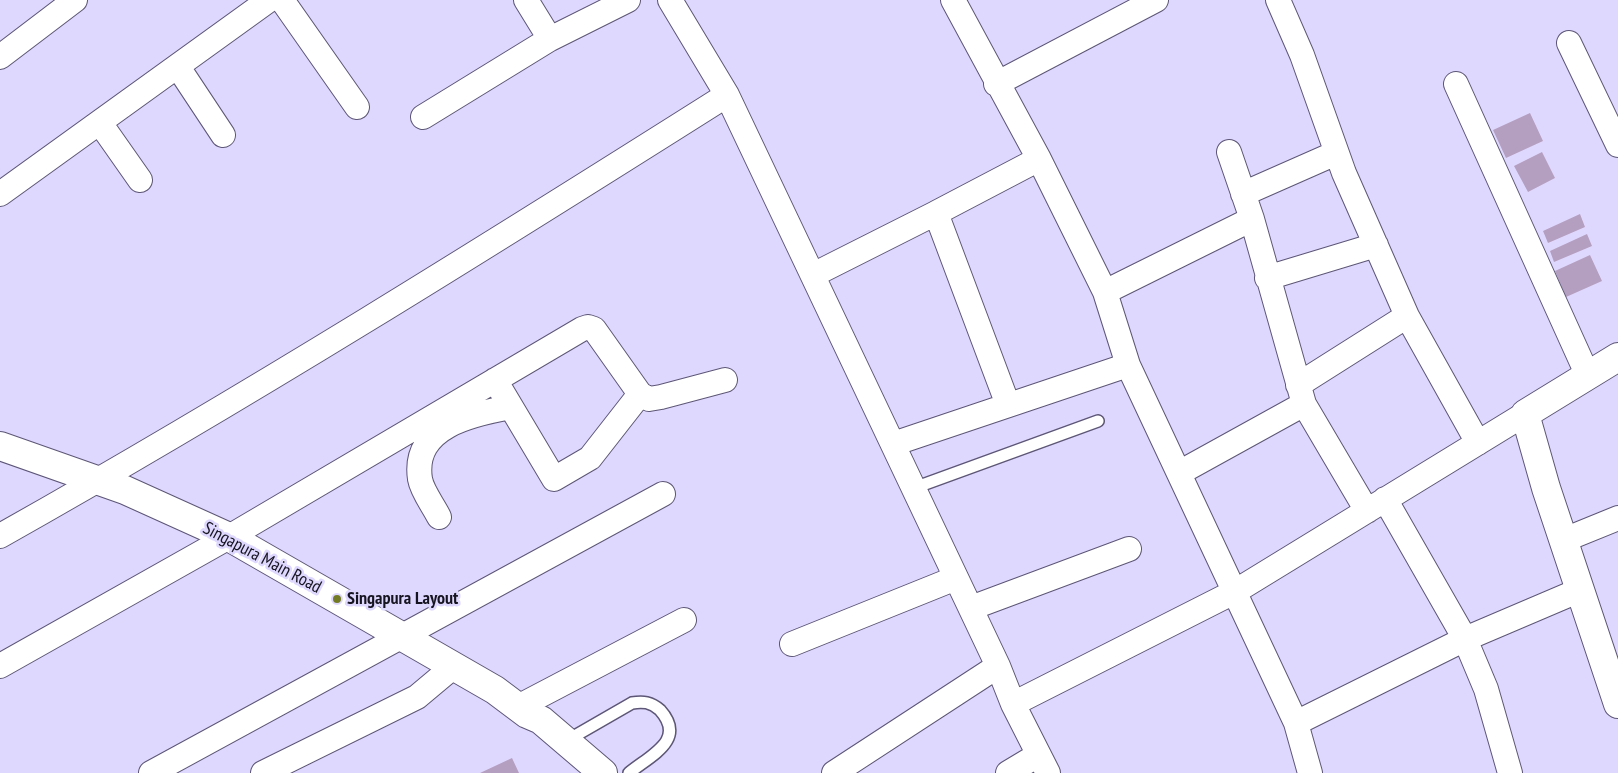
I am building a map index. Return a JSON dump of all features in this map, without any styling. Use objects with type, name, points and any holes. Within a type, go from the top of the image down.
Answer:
[{"type":"street","points":[[0,57],[75,0]]},
{"type":"street","points":[[0,194],[269,0]]},
{"type":"street","points":[[282,0],[357,107]]},
{"type":"street","points":[[526,0],[550,39]]},
{"type":"street","points":[[423,117],[550,39],[628,0]]},
{"type":"street","points":[[670,0],[727,95],[998,666],[1013,704],[1043,764],[1008,773]]},
{"type":"street","points":[[952,0],[996,84],[1039,159],[1105,292],[1128,365],[1236,591],[1296,723],[1310,773]]},
{"type":"street","points":[[996,84],[1156,0]]},
{"type":"street","points":[[1278,0],[1302,55],[1336,153],[1407,316],[1478,443]]},
{"type":"street","points":[[1569,43],[1618,145]]},
{"type":"street","points":[[178,67],[223,135]]},
{"type":"street","points":[[1456,84],[1588,376]]},
{"type":"street","points":[[0,536],[98,481],[466,260],[727,95]]},
{"type":"street","points":[[100,123],[140,180]]},
{"type":"street","points":[[1230,152],[1252,219],[1301,395],[1465,639],[1486,689],[1510,773]]},
{"type":"street","points":[[1243,194],[1336,153]]},
{"type":"street","points":[[813,276],[1039,159]]},
{"type":"street","points":[[936,213],[1008,405]]},
{"type":"street","points":[[1105,292],[1252,219]]},
{"type":"street","points":[[1267,278],[1376,245]]},
{"type":"street","points":[[1179,474],[1301,395],[1407,316]]},
{"type":"street","points":[[0,666],[229,537],[588,327],[594,329],[640,394],[649,398],[661,398],[725,380]]},
{"type":"street","points":[[1013,704],[1236,591],[1618,357]]},
{"type":"street","points":[[893,444],[1128,365]]},
{"type":"street","points":[[495,380],[554,479],[590,458],[640,394]]},
{"type":"street","points":[[439,517],[420,480],[420,464],[424,448],[432,436],[446,426],[488,411],[511,407]]},
{"type":"street","points":[[1525,414],[1618,704]]},
{"type":"street","name":"Singapura Main Road","points":[[0,446],[125,490],[229,537],[495,690],[527,714],[541,720],[603,773]]},
{"type":"street","points":[[151,773],[663,494]]},
{"type":"street","points":[[1564,540],[1618,518]]},
{"type":"street","points":[[970,608],[1129,549]]},
{"type":"street","points":[[792,644],[956,578]]},
{"type":"street","points":[[1296,723],[1465,639],[1580,590]]},
{"type":"street","points":[[518,707],[684,620]]},
{"type":"street","points":[[277,770],[417,697],[454,666]]},
{"type":"street","points":[[834,773],[998,666]]},
{"type":"lane","points":[[914,488],[1098,421]]},
{"type":"lane","points":[[566,741],[632,703],[640,701],[654,705],[672,728],[671,735],[663,745],[629,773]]},
{"type":"building","points":[[1530,113],[1543,141],[1506,158],[1493,130]]},
{"type":"building","points":[[1542,152],[1555,178],[1528,192],[1514,166]]},
{"type":"building","points":[[1580,214],[1585,227],[1548,243],[1543,231]]},
{"type":"building","points":[[1587,234],[1592,246],[1554,262],[1550,251]]},
{"type":"building","points":[[1590,255],[1602,281],[1566,297],[1555,271]]},
{"type":"building","points":[[512,758],[519,773],[480,773]]},
{"type":"place","name":"Singapura Layout","points":[[337,599]]}]
